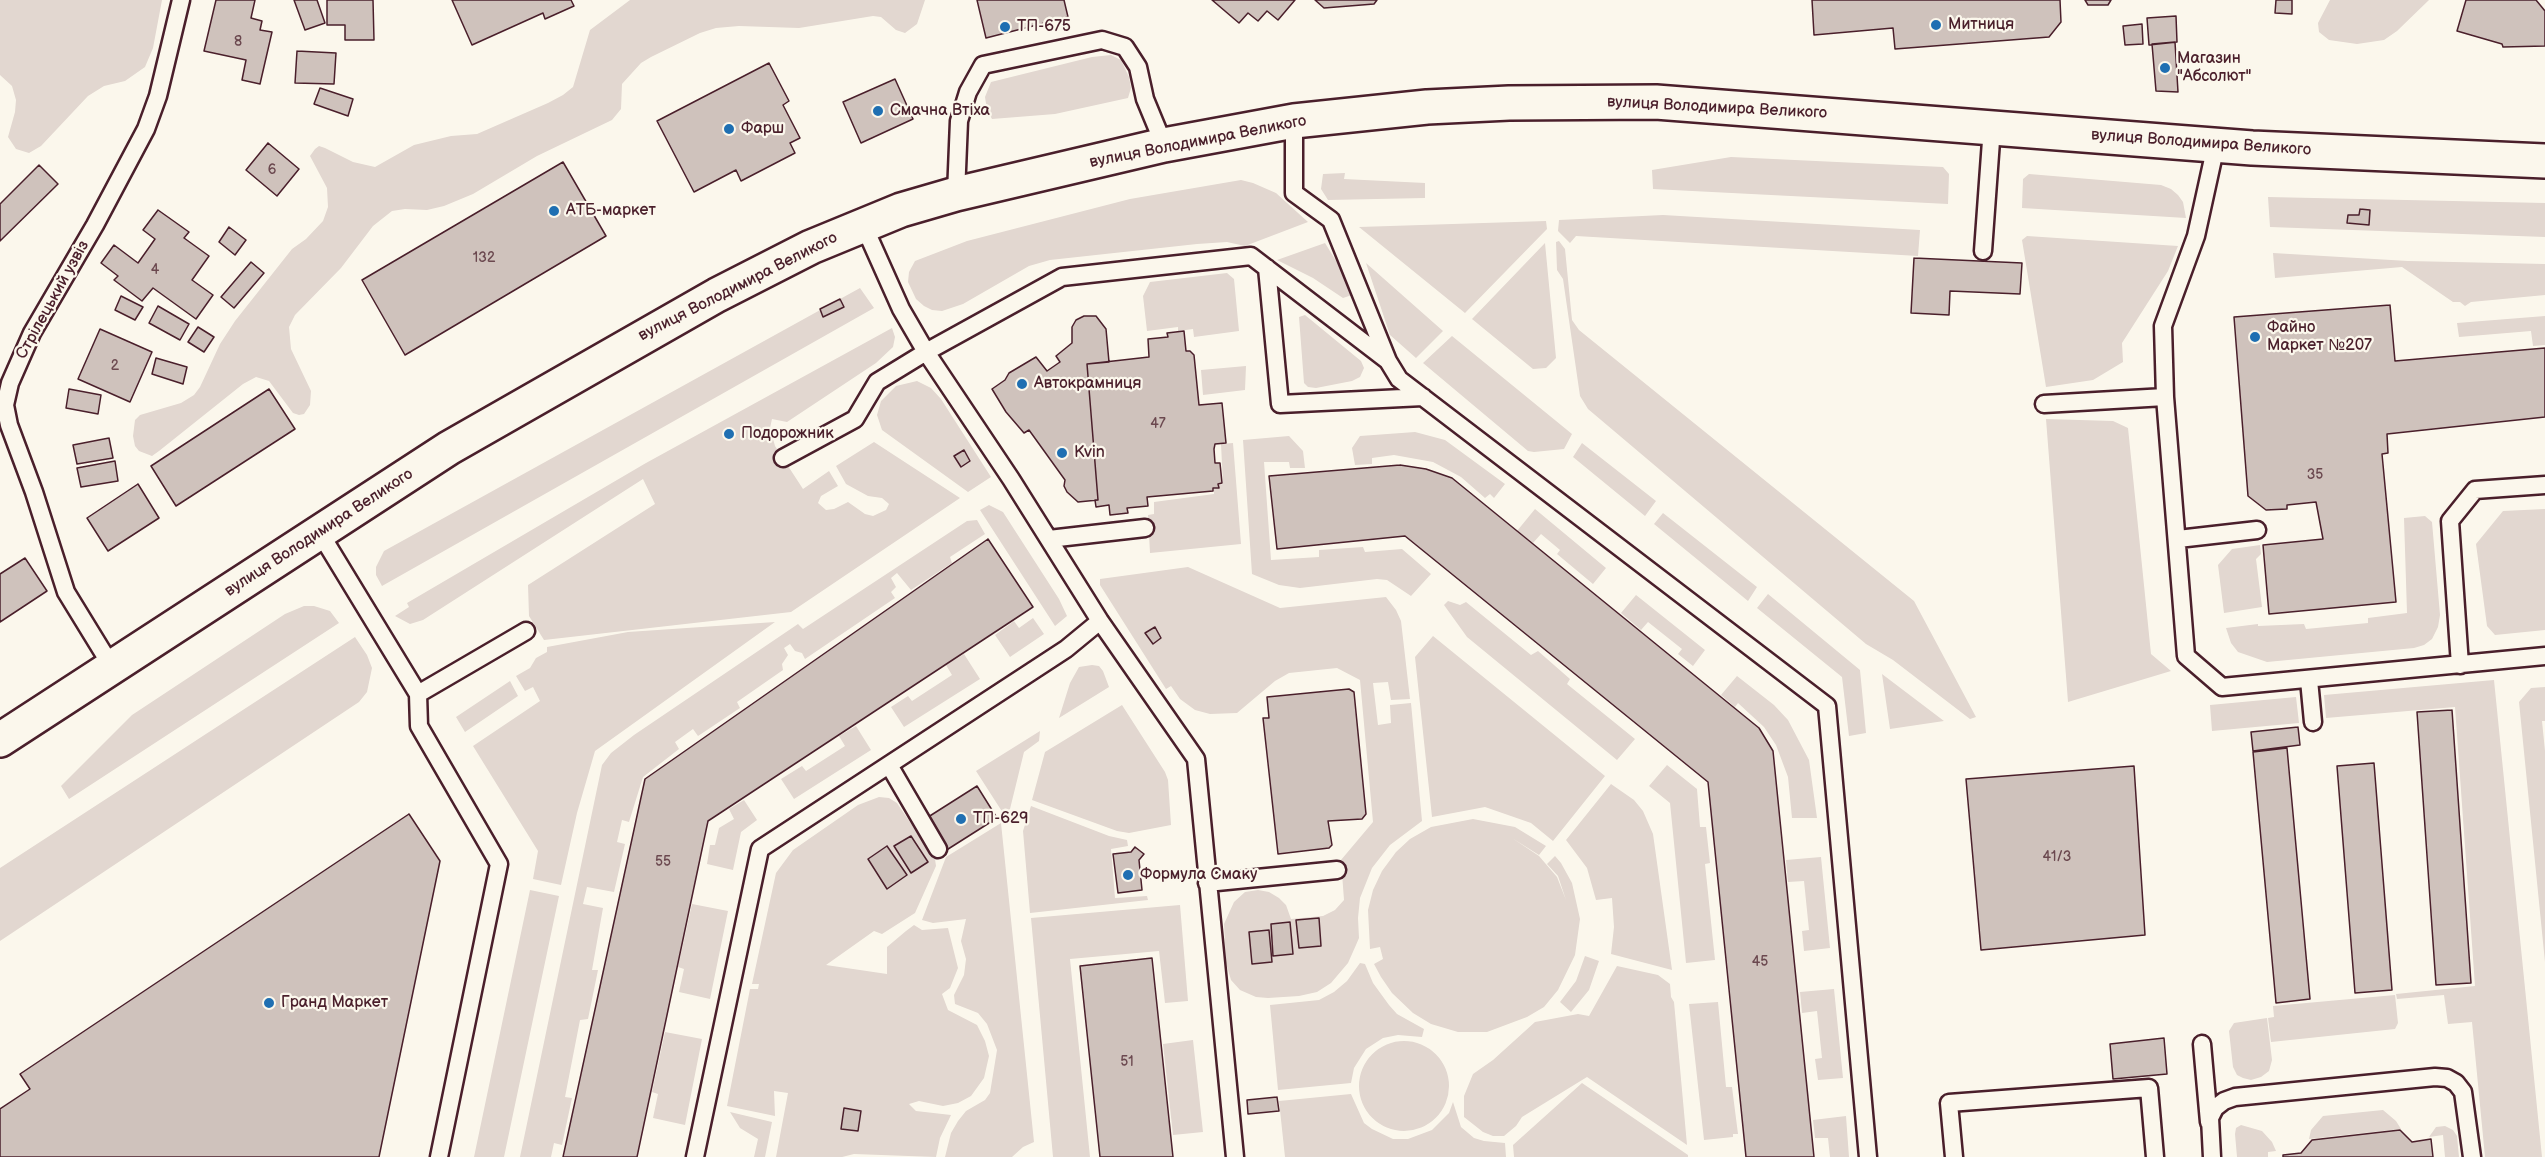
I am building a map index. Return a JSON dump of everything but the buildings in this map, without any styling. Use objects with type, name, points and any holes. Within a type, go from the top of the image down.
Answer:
[{"type":"main road","name":"вулиця Володимира Великого","points":[[0,740],[449,448],[666,322],[812,247],[901,210],[956,194],[1164,145],[1294,121],[1427,107],[1509,103],[1646,102],[2216,146],[2545,161]]},
{"type":"lane","name":"Стрілецький узвіз","points":[[112,667],[66,592],[34,492],[9,425],[5,405],[10,382],[32,333],[95,225],[146,129],[158,96],[181,0]]},
{"type":"lane","points":[[956,194],[959,121],[968,92],[983,65],[1102,40],[1125,47],[1138,68],[1145,99],[1164,145]]},
{"type":"lane","points":[[1294,121],[1294,193],[1331,220],[1388,361],[1399,379],[1827,706],[1868,1157]]},
{"type":"lane","points":[[1983,251],[1992,128]]},
{"type":"lane","points":[[2216,146],[2196,236],[2163,326],[2165,398],[2186,656],[2222,687],[2545,656]]},
{"type":"lane","points":[[863,225],[901,309],[926,352],[1100,621],[1196,759],[1235,1157]]},
{"type":"lane","points":[[783,458],[855,418],[877,382],[926,352],[1062,277],[1251,256],[1388,361]]},
{"type":"lane","points":[[1267,268],[1280,404],[1423,397]]},
{"type":"lane","points":[[2044,404],[2165,398]]},
{"type":"lane","points":[[2460,665],[2450,521],[2475,490],[2545,485]]},
{"type":"lane","points":[[1049,539],[1145,528]]},
{"type":"lane","points":[[2178,539],[2257,530]]},
{"type":"lane","points":[[320,533],[418,694],[419,726],[499,864],[439,1157]]},
{"type":"lane","points":[[695,1157],[760,849],[1066,649],[1100,621]]},
{"type":"lane","points":[[418,694],[526,631]]},
{"type":"lane","points":[[2309,680],[2313,722]]},
{"type":"lane","points":[[889,765],[938,849]]},
{"type":"lane","points":[[1207,883],[1337,870]]},
{"type":"lane","points":[[2202,1044],[2212,1157]]},
{"type":"lane","points":[[2209,1129],[2210,1118],[2215,1108],[2235,1097],[2435,1077],[2447,1078],[2456,1083],[2463,1092],[2472,1157]]},
{"type":"lane","points":[[1954,1157],[1949,1103],[2149,1088],[2155,1157]]},
{"type":"shaded area","points":[[0,0],[162,0],[153,48],[145,67],[125,81],[104,86],[88,96],[41,146],[29,153],[16,149],[8,137],[16,100],[12,86],[0,75]]},
{"type":"shaded area","points":[[630,0],[925,0],[917,24],[905,33],[896,30],[881,17],[873,16],[799,28],[739,26],[716,28],[700,33],[651,57],[641,63],[622,84],[621,109],[612,120],[537,156],[473,194],[444,206],[427,210],[392,211],[373,226],[341,268],[295,315],[289,327],[291,349],[311,391],[310,405],[304,414],[293,413],[269,381],[256,377],[243,384],[152,456],[139,451],[135,446],[133,436],[135,420],[140,415],[181,403],[194,395],[220,344],[235,321],[292,249],[306,239],[323,221],[328,207],[327,188],[310,156],[315,149],[319,146],[353,162],[375,167],[414,145],[451,136],[477,134],[548,103],[573,87],[590,30]]},
{"type":"shaded area","points":[[2330,0],[2429,0],[2397,31],[2384,40],[2357,44],[2329,40],[2319,32],[2318,23]]},
{"type":"shaded area","points":[[1111,55],[1121,60],[1129,77],[1131,88],[1128,98],[1055,114],[992,119],[987,110],[985,97],[991,82],[1092,57]]},
{"type":"shaded area","points":[[1731,157],[1943,167],[1949,174],[1948,204],[1653,189],[1652,170]]},
{"type":"shaded area","points":[[1345,173],[1344,179],[1425,183],[1425,198],[1328,200],[1321,189],[1323,174]]},
{"type":"shaded area","points":[[2029,174],[2161,185],[2178,195],[2183,202],[2186,218],[2022,208],[2023,179]]},
{"type":"shaded area","points":[[1241,180],[1276,193],[1308,222],[1245,246],[1227,242],[1197,244],[1050,260],[1029,266],[963,304],[942,311],[924,306],[916,299],[908,282],[909,272],[915,261],[967,241],[1130,199]]},
{"type":"shaded area","points":[[2268,197],[2545,203],[2545,237],[2270,227]]},
{"type":"shaded area","points":[[1663,215],[1920,230],[1918,256],[1576,236],[1570,243],[1558,231],[1559,220]]},
{"type":"shaded area","points":[[1546,221],[1547,229],[1465,313],[1359,227]]},
{"type":"shaded area","points":[[2027,236],[2178,246],[2168,271],[2122,343],[2123,362],[2093,380],[2046,387],[2022,240]]},
{"type":"shaded area","points":[[1559,241],[1565,249],[1572,320],[1579,330],[1914,601],[1976,717],[1970,719],[1893,660],[1866,644],[1588,409],[1580,396],[1563,279],[1557,270],[1556,242]]},
{"type":"shaded area","points":[[1325,243],[1341,269],[1352,295],[1343,298],[1313,278],[1277,260]]},
{"type":"shaded area","points":[[1545,243],[1556,358],[1546,368],[1533,369],[1472,319]]},
{"type":"shaded area","points":[[2273,253],[2408,261],[2545,264],[2545,295],[2471,302],[2465,306],[2460,302],[2453,302],[2402,267],[2275,278]]},
{"type":"shaded area","points":[[1366,263],[1443,331],[1416,358],[1390,335]]},
{"type":"shaded area","points":[[1227,273],[1234,279],[1239,331],[1194,337],[1193,329],[1178,331],[1178,327],[1147,331],[1143,296],[1150,282]]},
{"type":"shaded area","points":[[860,288],[874,308],[382,586],[376,575],[376,567],[384,551]]},
{"type":"shaded area","points":[[1305,315],[1361,361],[1364,368],[1360,377],[1352,381],[1316,388],[1308,387],[1304,383],[1299,317]]},
{"type":"shaded area","points":[[2545,316],[2545,345],[2533,346],[2531,331],[2459,337],[2457,323]]},
{"type":"shaded area","points":[[892,328],[895,337],[893,347],[876,363],[787,422],[772,419],[770,428],[775,446],[803,489],[829,471],[838,486],[821,496],[818,503],[826,510],[848,502],[865,514],[873,516],[886,510],[889,504],[882,498],[868,496],[846,484],[836,466],[874,442],[960,498],[791,612],[544,640],[529,616],[528,585],[655,504],[643,479],[423,620],[410,624],[395,616],[409,607],[407,603],[646,463]]},
{"type":"shaded area","points":[[1452,336],[1572,434],[1564,449],[1528,451],[1423,363]]},
{"type":"shaded area","points":[[1246,366],[1245,390],[1203,395],[1201,370]]},
{"type":"shaded area","points":[[917,381],[931,388],[941,399],[991,477],[968,492],[882,430],[877,415],[881,401],[896,386]]},
{"type":"shaded area","points":[[2046,419],[2113,421],[2128,428],[2151,654],[2171,671],[2068,702]]},
{"type":"shaded area","points":[[1415,432],[1445,440],[1505,484],[1494,498],[1490,494],[1485,498],[1461,477],[1433,462],[1394,455],[1372,458],[1372,464],[1355,465],[1352,448],[1360,436]]},
{"type":"shaded area","points":[[1289,436],[1303,451],[1305,468],[1290,468],[1289,462],[1264,462],[1271,560],[1319,557],[1319,550],[1363,547],[1365,552],[1402,549],[1431,574],[1411,596],[1387,580],[1377,579],[1300,588],[1279,585],[1252,574],[1243,440]]},
{"type":"shaded area","points":[[1233,443],[1241,544],[1150,553],[1148,515],[1154,514],[1154,502],[1214,494],[1214,489],[1223,484],[1221,444]]},
{"type":"shaded area","points":[[1582,443],[1656,501],[1645,516],[1573,457]]},
{"type":"shaded area","points":[[989,505],[1003,512],[1059,599],[1067,616],[1055,626],[980,510]]},
{"type":"shaded area","points":[[1535,509],[1606,568],[1593,584],[1557,554],[1560,550],[1541,534],[1533,543],[1517,531]]},
{"type":"shaded area","points":[[2545,509],[2545,630],[2495,635],[2487,626],[2476,544],[2503,511]]},
{"type":"shaded area","points":[[1663,513],[1757,587],[1748,601],[1654,524]]},
{"type":"shaded area","points":[[2425,516],[2432,522],[2440,615],[2438,627],[2432,639],[2424,645],[2414,648],[2267,662],[2238,652],[2231,643],[2226,628],[2258,624],[2258,626],[2304,624],[2306,629],[2368,623],[2368,618],[2407,613],[2404,518]]},
{"type":"shaded area","points":[[977,520],[985,534],[950,557],[952,563],[911,590],[897,573],[891,578],[896,587],[891,592],[895,598],[805,659],[802,653],[795,651],[790,644],[784,648],[788,655],[782,664],[783,670],[737,702],[740,708],[698,736],[693,729],[675,742],[679,749],[643,777],[629,822],[622,820],[617,842],[625,844],[614,892],[587,887],[583,904],[603,908],[592,970],[598,970],[588,1019],[580,1020],[565,1097],[572,1098],[562,1145],[554,1143],[551,1157],[520,1157],[602,765],[611,753],[634,735],[798,624],[803,629],[967,521]]},
{"type":"shaded area","points":[[2260,545],[2261,554],[2256,559],[2262,607],[2224,613],[2218,565],[2232,549]]},
{"type":"shaded area","points":[[1188,567],[1280,608],[1386,597],[1401,621],[1410,699],[1391,700],[1388,682],[1373,683],[1378,725],[1391,723],[1390,705],[1411,703],[1422,821],[1390,845],[1372,868],[1360,898],[1359,938],[1356,945],[1348,963],[1331,983],[1317,992],[1268,998],[1256,997],[1240,990],[1231,980],[1226,963],[1224,924],[1234,902],[1245,892],[1258,890],[1269,892],[1286,905],[1291,919],[1323,916],[1335,910],[1344,900],[1341,860],[1373,822],[1360,680],[1337,668],[1289,673],[1275,681],[1237,713],[1210,714],[1195,710],[1180,699],[1171,686],[1166,689],[1100,585],[1100,579]]},
{"type":"shaded area","points":[[1768,594],[1860,670],[1866,733],[1849,736],[1842,677],[1757,608]]},
{"type":"shaded area","points":[[1636,595],[1705,650],[1693,666],[1678,654],[1682,649],[1648,622],[1641,630],[1621,613]]},
{"type":"shaded area","points":[[1448,601],[1460,605],[1466,602],[1531,655],[1538,651],[1570,679],[1567,684],[1635,739],[1617,760],[1467,637],[1444,605]]},
{"type":"shaded area","points":[[304,606],[314,606],[330,611],[339,623],[69,799],[61,786],[132,715],[285,614]]},
{"type":"shaded area","points":[[1033,618],[1044,634],[1010,657],[995,635],[1014,621],[1019,628]]},
{"type":"shaded area","points":[[775,622],[595,751],[577,813],[561,885],[533,879],[538,851],[473,746],[540,701],[533,687],[525,691],[516,676],[530,668],[536,658],[547,652],[547,647],[628,632]]},
{"type":"shaded area","points":[[1433,636],[1605,776],[1553,841],[1531,823],[1485,807],[1432,817],[1415,657]]},
{"type":"shaded area","points":[[355,637],[367,655],[372,668],[367,692],[359,702],[0,941],[0,868]]},
{"type":"shaded area","points":[[964,654],[980,679],[904,727],[891,707],[908,696],[912,701],[952,675],[946,665]]},
{"type":"shaded area","points":[[1099,666],[1103,671],[1109,687],[1059,718],[1070,683],[1079,667]]},
{"type":"shaded area","points":[[1882,674],[1944,721],[1890,729]]},
{"type":"shaded area","points":[[1737,676],[1774,705],[1788,720],[1809,760],[1817,818],[1792,818],[1788,777],[1776,745],[1764,727],[1738,703],[1735,707],[1721,695]]},
{"type":"shaded area","points":[[2494,680],[2542,1157],[2485,1157],[2472,1022],[2448,1024],[2444,995],[2397,999],[2396,994],[2475,986],[2455,707],[2326,718],[2324,695]]},
{"type":"shaded area","points":[[510,681],[518,696],[465,732],[456,717]]},
{"type":"shaded area","points":[[2545,687],[2545,721],[2542,721],[2545,751],[2545,962],[2519,702],[2531,688]]},
{"type":"shaded area","points":[[2296,697],[2299,723],[2212,731],[2210,705]]},
{"type":"shaded area","points":[[1122,705],[1165,772],[1168,780],[1171,825],[1129,833],[1117,831],[1032,800],[1045,752]]},
{"type":"shaded area","points":[[856,726],[871,750],[794,799],[781,779],[802,766],[806,771],[845,746],[839,736]]},
{"type":"shaded area","points":[[1040,731],[1039,741],[1024,752],[1010,809],[1003,813],[976,771]]},
{"type":"shaded area","points":[[1667,765],[1697,789],[1700,827],[1706,827],[1710,863],[1705,864],[1715,960],[1686,963],[1670,803],[1649,786]]},
{"type":"shaded area","points":[[1611,784],[1634,800],[1643,811],[1653,834],[1672,970],[1611,954],[1614,927],[1612,898],[1596,900],[1587,868],[1566,840]]},
{"type":"shaded area","points":[[879,797],[889,798],[897,803],[935,859],[936,866],[915,913],[882,934],[874,931],[826,965],[887,974],[887,947],[906,931],[914,925],[922,930],[948,928],[958,968],[950,988],[942,994],[948,1010],[977,1025],[985,1041],[989,1056],[984,1078],[971,1096],[958,1103],[943,1106],[919,1101],[909,1104],[916,1111],[951,1115],[940,1138],[936,1157],[854,1154],[842,1157],[776,1157],[788,1093],[774,1091],[775,1116],[727,1106],[750,989],[758,989],[759,984],[752,984],[776,873],[793,850],[858,805]]},
{"type":"shaded area","points":[[744,800],[757,820],[741,832],[733,870],[707,864],[710,845],[715,845],[719,828],[734,819],[729,809]]},
{"type":"shaded area","points":[[1031,806],[1109,836],[1127,840],[1128,846],[1111,849],[1115,898],[1147,896],[1148,900],[1030,913],[1023,831]]},
{"type":"shaded area","points":[[1473,819],[1515,827],[1546,846],[1539,855],[1512,838],[1539,856],[1557,877],[1566,900],[1558,876],[1547,864],[1555,856],[1561,863],[1572,883],[1580,919],[1575,955],[1558,990],[1544,1007],[1527,1017],[1487,1032],[1458,1032],[1431,1024],[1413,1013],[1392,993],[1374,964],[1383,959],[1380,947],[1370,949],[1368,910],[1373,890],[1382,871],[1396,852],[1410,839],[1431,827]]},
{"type":"shaded area","points":[[1001,823],[1034,1142],[1023,1147],[1012,1157],[945,1157],[951,1133],[958,1121],[966,1111],[985,1100],[990,1093],[997,1050],[987,1024],[978,1013],[955,1004],[954,995],[964,975],[966,959],[961,941],[966,919],[933,923],[922,920],[946,857]]},
{"type":"shaded area","points":[[1821,857],[1830,948],[1804,951],[1802,931],[1809,930],[1804,881],[1788,882],[1786,860]]},
{"type":"shaded area","points":[[530,890],[559,896],[504,1157],[474,1157]]},
{"type":"shaded area","points":[[692,904],[728,911],[710,999],[679,992],[684,969],[678,967]]},
{"type":"shaded area","points":[[1180,905],[1188,1001],[1165,1003],[1159,951],[1070,959],[1090,1157],[1053,1157],[1031,918]]},
{"type":"shaded area","points":[[1585,956],[1599,961],[1589,990],[1571,1012],[1560,1002],[1576,981]]},
{"type":"shaded area","points":[[1360,963],[1365,964],[1373,983],[1397,1014],[1424,1029],[1422,1037],[1398,1035],[1383,1038],[1366,1049],[1354,1068],[1351,1083],[1278,1090],[1270,1005],[1319,1000],[1334,992],[1347,981]]},
{"type":"shaded area","points":[[1617,966],[1658,975],[1670,984],[1671,997],[1674,1002],[1687,1145],[1587,1077],[1522,1117],[1516,1126],[1504,1136],[1493,1136],[1483,1132],[1464,1117],[1464,1096],[1473,1074],[1493,1060],[1535,1022],[1578,1014],[1589,1016]]},
{"type":"shaded area","points":[[1834,989],[1843,1078],[1818,1080],[1815,1059],[1822,1058],[1817,1011],[1802,1013],[1800,992]]},
{"type":"shaded area","points":[[2395,995],[2398,1023],[2395,1029],[2271,1042],[2268,1018],[2274,1017],[2273,1006]]},
{"type":"shaded area","points":[[1718,1002],[1726,1087],[1732,1087],[1738,1134],[1733,1134],[1733,1137],[1704,1140],[1689,1004]]},
{"type":"shaded area","points":[[2267,1018],[2272,1060],[2269,1071],[2251,1080],[2243,1078],[2237,1075],[2233,1067],[2229,1031],[2234,1023]]},
{"type":"shaded area","points":[[665,1032],[702,1039],[685,1125],[653,1118],[658,1094],[652,1092]]},
{"type":"shaded area","points":[[1193,1040],[1203,1132],[1173,1135],[1163,1044]]},
{"type":"shaded area","points":[[1404,1041],[1421,1044],[1436,1054],[1446,1069],[1449,1086],[1446,1103],[1436,1118],[1421,1128],[1404,1131],[1387,1128],[1372,1118],[1362,1103],[1359,1086],[1362,1069],[1372,1054],[1387,1044]]},
{"type":"shaded area","points":[[1582,1083],[1688,1157],[1514,1157],[1513,1145]]},
{"type":"shaded area","points":[[1351,1094],[1364,1123],[1393,1139],[1408,1139],[1432,1130],[1449,1113],[1453,1102],[1461,1127],[1474,1138],[1505,1143],[1506,1157],[1285,1157],[1279,1101]]},
{"type":"shaded area","points":[[2383,1110],[2396,1121],[2401,1129],[2309,1139],[2311,1130],[2323,1116]]},
{"type":"shaded area","points":[[730,1112],[772,1122],[765,1157],[754,1157],[758,1139],[740,1128]]},
{"type":"shaded area","points":[[1846,1116],[1849,1157],[1830,1157],[1828,1138],[1815,1138],[1813,1120]]},
{"type":"shaded area","points":[[2241,1125],[2262,1131],[2272,1142],[2276,1151],[2268,1152],[2268,1157],[2237,1157],[2235,1134],[2236,1128]]},
{"type":"shaded area","points":[[2445,1126],[2453,1130],[2457,1136],[2459,1157],[2445,1157],[2443,1135],[2429,1137],[2436,1127]]},
{"type":"place","name":"Митниця","points":[[1936,25]]},
{"type":"place","name":"ТП-675","points":[[1005,27]]},
{"type":"place","name":"Магазин \"Абсолют\"","points":[[2165,68]]},
{"type":"place","name":"Смачна Втіха","points":[[878,111]]},
{"type":"place","name":"Фарш","points":[[729,129]]},
{"type":"place","name":"АТБ-маркет","points":[[554,211]]},
{"type":"place","name":"Файно Маркет №207","points":[[2255,337]]},
{"type":"place","name":"Автокрамниця","points":[[1022,384]]},
{"type":"place","name":"Подорожник","points":[[729,434]]},
{"type":"place","name":"Kvin","points":[[1062,453]]},
{"type":"place","name":"ТП-629","points":[[961,819]]},
{"type":"place","name":"Формула Смаку","points":[[1128,875]]},
{"type":"place","name":"Гранд Маркет","points":[[269,1003]]}]
